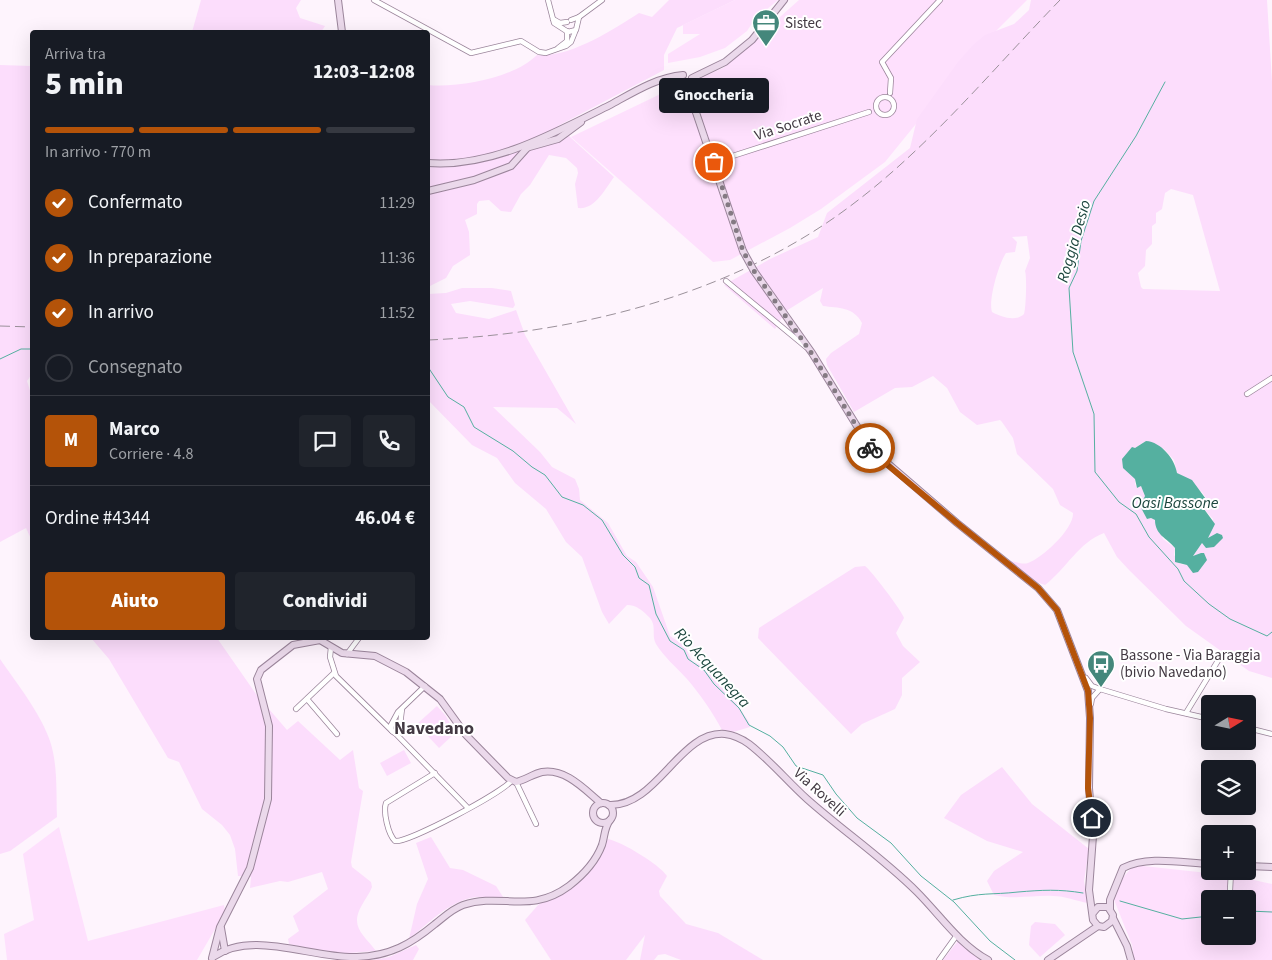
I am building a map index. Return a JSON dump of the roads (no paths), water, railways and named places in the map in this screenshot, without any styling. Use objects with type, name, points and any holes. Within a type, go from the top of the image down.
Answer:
[{"type":"street","points":[[338,0],[342,30]]},
{"type":"street","points":[[374,0],[427,30]]},
{"type":"street","points":[[548,0],[557,26],[575,32]]},
{"type":"street","points":[[553,19],[560,23],[569,21],[579,17],[602,0]]},
{"type":"street","points":[[430,163],[465,163],[514,149],[557,133],[648,85],[662,81],[688,79],[726,62],[752,40],[784,0]]},
{"type":"street","points":[[869,112],[878,112],[885,115],[892,112],[894,105],[890,93],[891,78],[882,62],[940,0]]},
{"type":"street","points":[[430,32],[468,53],[521,41],[543,53],[569,44],[579,17]]},
{"type":"street","points":[[555,50],[566,41],[569,21]]},
{"type":"street","points":[[569,21],[577,24]]},
{"type":"street","points":[[688,79],[691,94],[743,251],[754,271],[812,354],[871,448],[884,462],[977,540],[1038,588],[1057,610],[1088,681],[1100,689],[1201,717]]},
{"type":"street","points":[[869,112],[879,98],[890,93]]},
{"type":"street","points":[[883,96],[892,100]]},
{"type":"street","points":[[875,105],[878,112]]},
{"type":"street","name":"Via Socrate","points":[[714,162],[869,112]]},
{"type":"street","points":[[514,149],[528,148],[553,140],[557,133]]},
{"type":"street","points":[[430,191],[474,180],[511,166],[528,148]]},
{"type":"street","points":[[726,281],[782,326],[812,354]]},
{"type":"street","points":[[1247,394],[1272,378]]},
{"type":"street","points":[[211,959],[221,924],[250,868],[268,799],[269,726],[258,687],[258,675],[260,670],[293,645],[316,640]]},
{"type":"street","points":[[321,640],[331,647],[347,654],[382,658],[425,686],[448,708],[466,735],[514,781],[536,824]]},
{"type":"street","points":[[347,654],[358,640]]},
{"type":"street","points":[[331,647],[330,657],[334,673],[393,732],[402,738],[468,808]]},
{"type":"street","points":[[1186,713],[1219,659]]},
{"type":"street","points":[[1080,665],[1088,691],[1090,717]]},
{"type":"street","points":[[296,709],[334,673]]},
{"type":"street","points":[[393,732],[392,725],[402,708],[425,686]]},
{"type":"street","points":[[1088,691],[1100,689]]},
{"type":"street","points":[[1100,689],[1092,698],[1090,717],[1088,788],[1093,836],[1088,881],[1093,913],[1098,924],[1110,928],[1124,939]]},
{"type":"street","points":[[308,699],[338,734]]},
{"type":"street","points":[[402,708],[400,727],[402,738]]},
{"type":"street","points":[[392,725],[395,722],[400,727]]},
{"type":"street","points":[[393,732],[400,727]]},
{"type":"street","points":[[1256,730],[1272,734]]},
{"type":"street","name":"Via Rovelli","points":[[605,804],[622,803],[644,792],[701,740],[724,734],[738,738],[750,745],[806,799],[904,880],[957,935],[988,960]]},
{"type":"street","points":[[435,773],[389,800],[384,806],[391,836],[395,841],[402,842],[437,826],[514,781],[540,773],[555,772],[569,777],[605,804],[611,818],[604,824],[597,822]]},
{"type":"street","points":[[590,793],[593,799],[593,816],[601,828],[603,839]]},
{"type":"street","name":"Via Rovelli","points":[[240,946],[261,945],[341,957],[376,956],[408,945],[451,911],[469,903],[487,901],[530,902],[552,897],[580,876],[599,851],[604,829],[622,803]]},
{"type":"street","points":[[594,808],[605,804]]},
{"type":"street","points":[[1093,913],[1105,907],[1110,900],[1123,868],[1134,862],[1201,864]]},
{"type":"street","points":[[1256,866],[1272,867]]},
{"type":"street","points":[[1090,899],[1096,904],[1105,907],[1114,918],[1131,960]]},
{"type":"street","points":[[1048,960],[1084,936],[1098,924],[1110,924],[1114,918]]},
{"type":"street","points":[[221,924],[220,933],[223,938],[225,951]]},
{"type":"street","points":[[939,960],[957,935]]},
{"type":"street","points":[[223,938],[231,944],[240,946]]},
{"type":"street","points":[[216,943],[225,951]]},
{"type":"street","points":[[211,959],[225,951],[240,946]]},
{"type":"water","name":"Oasi Bassone","points":[[1146,441],[1157,444],[1166,452],[1173,462],[1177,473],[1192,480],[1211,506],[1209,510],[1206,507],[1204,509],[1215,524],[1208,538],[1217,533],[1222,535],[1223,538],[1214,547],[1206,548],[1202,543],[1193,556],[1204,553],[1207,560],[1198,572],[1193,573],[1187,565],[1175,562],[1175,548],[1159,533],[1155,520],[1147,519],[1140,506],[1145,496],[1141,486],[1137,488],[1135,479],[1123,468],[1122,459],[1132,447],[1135,448]]},
{"type":"waterway","name":"Roggia Desio","points":[[1165,82],[1136,136],[1094,201],[1081,241],[1077,271],[1069,288],[1073,352],[1094,414],[1095,472],[1119,502],[1136,514],[1149,537],[1178,569],[1184,581],[1209,604],[1230,619],[1267,636],[1272,632]]},
{"type":"waterway","name":"Rio Acquanegra","points":[[0,359],[21,349],[30,349]]},
{"type":"waterway","name":"Rio Acquanegra","points":[[430,370],[448,397],[464,407],[474,427],[513,451],[545,475],[562,497],[583,505],[602,520],[623,555],[635,567],[639,578],[649,585],[656,614],[670,641],[684,650],[688,659],[704,670],[714,684],[739,708],[749,725],[770,736],[783,747],[796,766],[823,775],[836,794],[857,818],[891,843],[921,876],[954,902],[990,941],[1015,960]]},
{"type":"waterway","points":[[953,900],[979,895],[1035,891],[1058,890],[1083,893]]},
{"type":"waterway","points":[[1120,901],[1182,919],[1201,917]]},
{"type":"waterway","points":[[1256,911],[1272,912]]},
{"type":"railway","points":[[430,340],[540,329],[596,318],[651,304],[705,285],[757,263],[807,236],[853,204],[881,181],[935,132],[1060,0]]},
{"type":"railway","points":[[0,326],[30,327]]},
{"type":"place","name":"Sistec","points":[[766,47]]},
{"type":"place","name":"Gnoccheria","points":[[714,162]]},
{"type":"place","name":"Bassone - Via Baraggia (bivio Navedano)","points":[[1101,688]]},
{"type":"district","name":"Navedano","points":[[434,728]]}]
